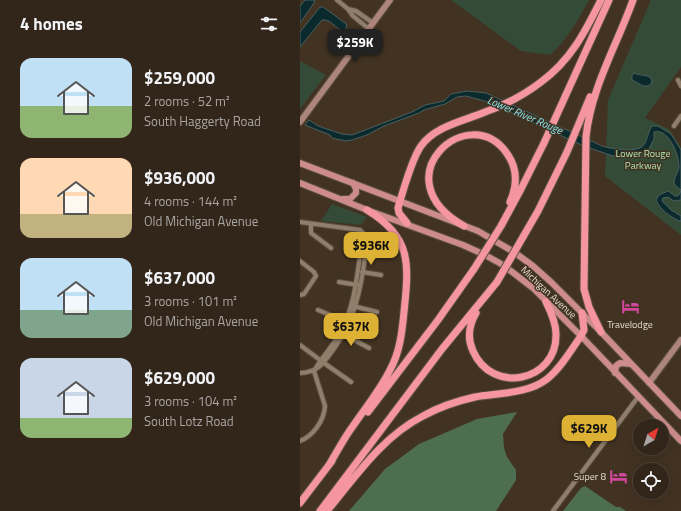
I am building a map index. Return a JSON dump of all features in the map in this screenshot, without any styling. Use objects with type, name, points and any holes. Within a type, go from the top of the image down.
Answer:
[{"type":"highway","points":[[406,224],[399,213],[400,202],[416,154],[422,145],[432,135],[443,129],[513,100],[540,83],[562,63],[581,40],[602,0]]},
{"type":"highway","points":[[300,503],[438,320],[474,269],[502,224],[522,189],[544,143],[609,0]]},
{"type":"highway","points":[[546,302],[552,315],[556,332],[554,348],[545,364],[529,375],[518,378],[509,378],[491,373],[476,357],[471,346],[471,322],[497,282],[538,211],[585,118],[626,21],[633,0]]},
{"type":"highway","points":[[585,118],[586,159],[584,290],[589,307],[601,332]]},
{"type":"highway","points":[[464,226],[448,216],[437,204],[431,192],[429,173],[433,160],[440,149],[457,138],[470,136],[484,137],[501,146],[515,168],[516,183],[502,224]]},
{"type":"highway","points":[[329,464],[352,427],[377,393],[391,369],[402,333],[408,274],[405,254],[398,238],[391,228],[367,210]]},
{"type":"highway","points":[[320,511],[442,349],[497,282]]},
{"type":"highway","points":[[327,511],[377,450],[404,427],[423,416],[455,402],[474,397],[536,386],[546,380],[554,373],[581,336],[584,330],[582,314]]},
{"type":"main road","points":[[300,122],[390,0]]},
{"type":"main road","name":"Michigan Avenue","points":[[300,163],[464,226],[495,240],[526,260],[552,283],[601,332],[681,416]]},
{"type":"main road","name":"Michigan Avenue","points":[[300,183],[367,210],[447,238],[485,255],[518,276],[581,336],[681,441]]},
{"type":"main road","points":[[342,199],[350,199],[354,196],[357,191],[353,183]]},
{"type":"main road","points":[[649,383],[681,340]]},
{"type":"main road","points":[[616,373],[616,366],[620,363],[631,364]]},
{"type":"street","points":[[337,0],[369,29]]},
{"type":"street","points":[[348,9],[356,11],[373,23]]},
{"type":"street","points":[[678,80],[681,86]]},
{"type":"street","points":[[674,126],[681,116]]},
{"type":"street","points":[[300,222],[360,230],[366,236],[367,240],[353,306],[342,334],[314,371],[300,373]]},
{"type":"street","points":[[312,224],[311,233],[330,248]]},
{"type":"street","points":[[300,261],[315,273],[316,277],[304,294],[300,295]]},
{"type":"street","points":[[360,272],[381,275]]},
{"type":"street","points":[[339,282],[358,285]]},
{"type":"street","points":[[353,306],[377,312]]},
{"type":"street","points":[[318,310],[347,322]]},
{"type":"street","points":[[342,334],[369,348]]},
{"type":"street","points":[[300,345],[351,382]]},
{"type":"street","points":[[300,441],[315,430],[325,406],[314,371]]},
{"type":"street","points":[[553,511],[638,397]]},
{"type":"green space","points":[[451,0],[589,0],[567,36],[550,55],[521,51]]},
{"type":"green space","name":"Lower Rouge Parkway","points":[[651,0],[681,0],[681,67],[645,118],[669,129],[681,148],[681,235],[605,176],[608,100]]},
{"type":"green space","points":[[300,61],[326,75],[300,109]]},
{"type":"green space","points":[[332,204],[367,217],[361,225],[321,221]]},
{"type":"green space","points":[[517,412],[503,434],[504,448],[507,457],[516,470],[516,480],[496,511],[349,511],[385,469],[419,444],[477,419]]},
{"type":"green space","points":[[585,486],[616,507],[620,507],[626,511],[563,511],[581,488]]},
{"type":"water","points":[[305,0],[315,0],[300,23],[300,6]]},
{"type":"water","points":[[320,7],[323,7],[345,23],[347,25],[346,28],[343,31],[340,30],[330,22],[322,20],[300,47],[300,32]]},
{"type":"water","points":[[634,73],[651,78],[652,83],[648,86],[643,86],[632,80],[632,75]]},
{"type":"water","name":"Lower River Rouge","points":[[467,91],[486,93],[602,146],[611,148],[629,150],[640,148],[643,146],[652,126],[658,126],[671,134],[681,150],[681,190],[674,184],[679,161],[672,143],[664,134],[654,132],[654,139],[647,151],[636,155],[613,156],[584,146],[488,102],[466,96],[457,97],[445,104],[424,110],[352,140],[346,141],[332,138],[330,135],[305,125],[309,120],[318,126],[342,134],[352,135],[412,112],[425,105],[444,101],[451,94]]},
{"type":"water","points":[[681,190],[681,200],[674,201],[668,197],[663,198],[662,201],[671,210],[681,216],[681,221],[679,221],[663,210],[656,200],[659,195],[668,191],[675,196],[678,196]]},
{"type":"place","name":"Travelodge","points":[[630,307]]},
{"type":"place","name":"Super 8","points":[[619,476]]}]
